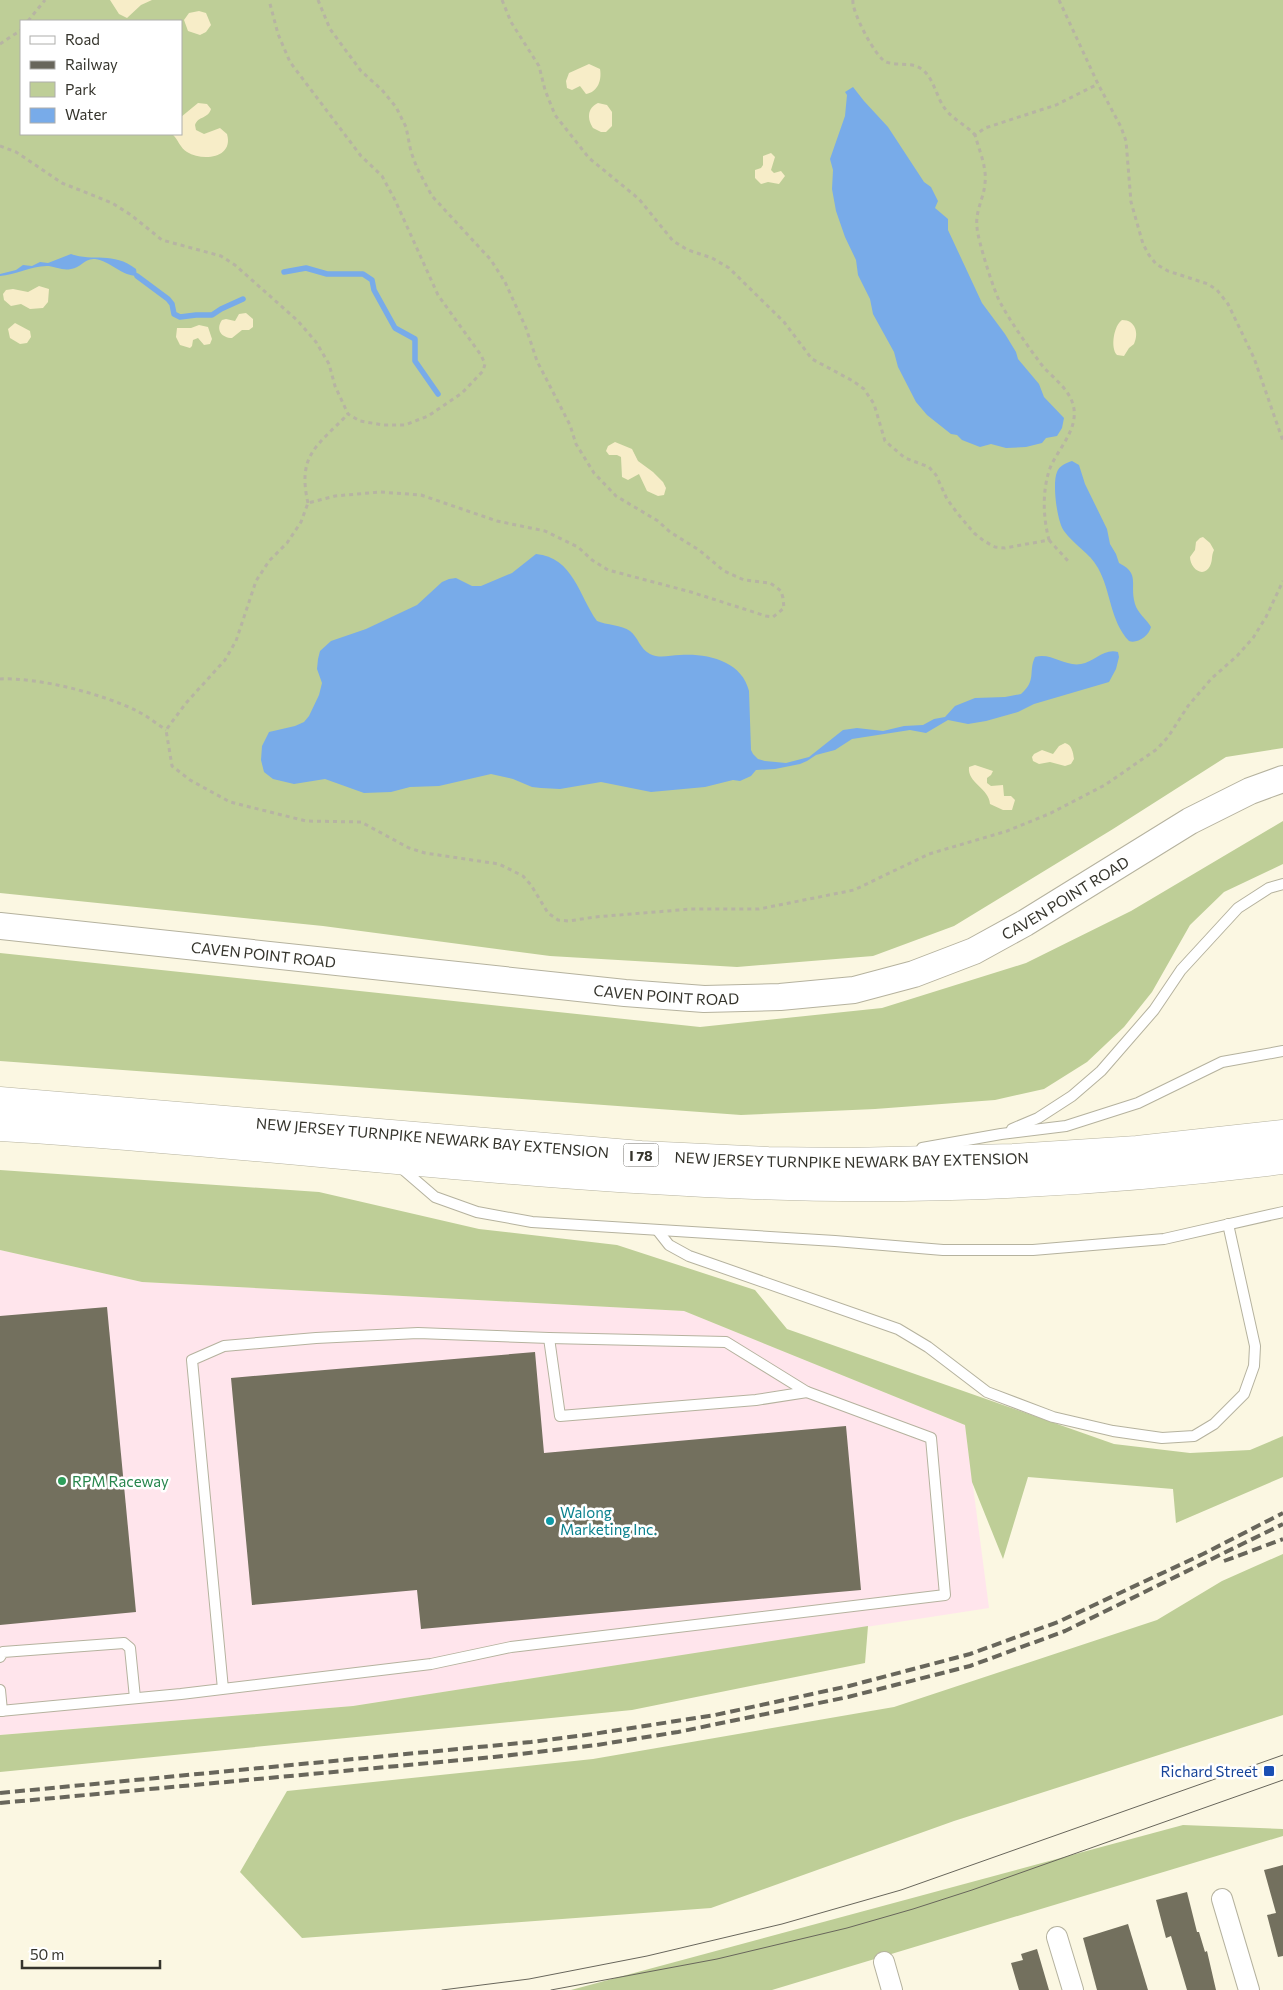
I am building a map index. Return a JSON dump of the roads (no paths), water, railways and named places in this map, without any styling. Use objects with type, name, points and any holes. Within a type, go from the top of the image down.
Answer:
[{"type":"highway","name":"NEW JERSEY TURNPIKE NEWARK BAY EXTENSION","points":[[0,1101],[641,1155],[768,1161],[849,1162],[1055,1156],[1176,1146],[1283,1134]]},
{"type":"highway","name":"NEW JERSEY TURNPIKE NEWARK BAY EXTENSION","points":[[0,1127],[636,1179],[758,1185],[840,1187],[1061,1181],[1175,1172],[1283,1160]]},
{"type":"street","name":"CAVEN POINT ROAD","points":[[0,926],[615,992],[704,999],[780,997],[854,990],[914,974],[974,951],[1026,923],[1190,821],[1250,790],[1283,779]]},
{"type":"street","points":[[1222,1899],[1250,1990]]},
{"type":"street","points":[[1058,1937],[1073,1990]]},
{"type":"street","points":[[884,1962],[892,1990]]},
{"type":"lane","points":[[1001,1134],[1045,1113],[1072,1096],[1101,1071],[1154,1010],[1181,970],[1238,908],[1270,888],[1283,884]]},
{"type":"lane","points":[[849,1162],[1001,1134],[1066,1126],[1138,1103],[1222,1062],[1283,1051]]},
{"type":"lane","points":[[391,1158],[435,1198],[477,1212],[532,1222],[835,1241],[943,1250],[1033,1250],[1164,1239],[1283,1212]]},
{"type":"lane","points":[[658,1231],[670,1245],[689,1256],[898,1329],[928,1347],[988,1392],[1053,1417],[1113,1431],[1162,1438],[1194,1436],[1214,1424],[1244,1394],[1254,1366],[1255,1346],[1228,1224]]},
{"type":"lane","points":[[0,1690],[1,1711],[223,1689],[430,1664],[511,1647],[945,1594],[931,1438],[807,1392],[726,1342],[418,1333],[316,1338],[224,1346],[192,1360],[223,1689]]},
{"type":"lane","points":[[549,1338],[560,1416],[756,1400],[807,1392]]},
{"type":"lane","points":[[0,1657],[3,1652],[124,1643],[130,1648],[134,1698]]},
{"type":"water","points":[[853,87],[888,127],[924,182],[931,187],[938,201],[935,208],[948,219],[948,230],[982,303],[1005,334],[1018,359],[1039,384],[1044,397],[1064,418],[1062,428],[1057,436],[1046,438],[1042,443],[1026,447],[1006,448],[991,444],[980,447],[962,440],[957,435],[951,434],[927,415],[916,402],[898,367],[894,352],[873,314],[870,299],[858,275],[856,260],[836,211],[832,189],[833,170],[830,159],[845,116],[847,95],[845,92]]},
{"type":"water","points":[[71,254],[119,260],[136,269],[137,276],[126,274],[106,262],[91,259],[71,269],[65,270],[43,266],[0,276],[0,274],[16,270],[23,265],[32,266],[40,262],[48,263]]},
{"type":"water","points":[[1072,461],[1079,465],[1085,484],[1107,529],[1110,544],[1119,563],[1130,571],[1132,576],[1133,597],[1136,607],[1151,627],[1148,633],[1139,640],[1129,641],[1123,633],[1114,615],[1106,586],[1098,568],[1061,526],[1056,502],[1056,477],[1059,468]]},
{"type":"water","points":[[536,554],[559,562],[567,570],[597,621],[623,627],[630,631],[650,654],[661,657],[690,655],[712,658],[722,661],[739,672],[749,691],[751,750],[758,759],[765,761],[786,763],[809,757],[843,730],[857,728],[883,731],[904,726],[923,725],[934,719],[945,717],[955,706],[975,698],[1005,697],[1021,694],[1031,680],[1035,657],[1047,656],[1069,663],[1081,664],[1113,651],[1118,652],[1119,657],[1116,669],[1109,682],[1034,704],[1018,712],[968,724],[948,720],[926,733],[910,730],[852,739],[835,750],[816,755],[800,764],[775,769],[756,770],[751,776],[740,781],[733,780],[705,787],[651,792],[601,782],[560,789],[541,788],[491,774],[439,786],[410,787],[391,792],[364,793],[325,779],[294,784],[273,779],[264,772],[261,760],[262,746],[269,732],[295,726],[304,722],[309,716],[319,695],[322,683],[317,669],[320,651],[331,641],[366,629],[417,605],[442,582],[449,579],[456,578],[472,586],[481,586],[512,573]]},
{"type":"waterway","points":[[284,272],[306,268],[327,274],[363,274],[372,280],[374,290],[395,328],[415,339],[415,361],[438,394]]},
{"type":"waterway","points":[[137,276],[168,299],[172,304],[174,314],[180,317],[212,315],[243,299]]},
{"type":"tram line","points":[[442,1990],[529,1979],[647,1956],[782,1924],[901,1890],[1283,1755]]},
{"type":"tram line","points":[[551,1990],[717,1959],[847,1928],[972,1890],[1283,1780]]},
{"type":"railway","points":[[0,1793],[531,1742],[715,1715],[849,1686],[970,1654],[1058,1622],[1203,1554],[1283,1513]]},
{"type":"railway","points":[[0,1803],[494,1757],[597,1745],[678,1732],[848,1697],[970,1666],[1065,1631],[1283,1524]]},
{"type":"railway","points":[[1224,1561],[1283,1539]]},
{"type":"place","name":"RPM Raceway","points":[[62,1481]]},
{"type":"place","name":"Walong Marketing Inc.","points":[[550,1521]]},
{"type":"place","name":"Richard Street","points":[[1269,1771]]}]
